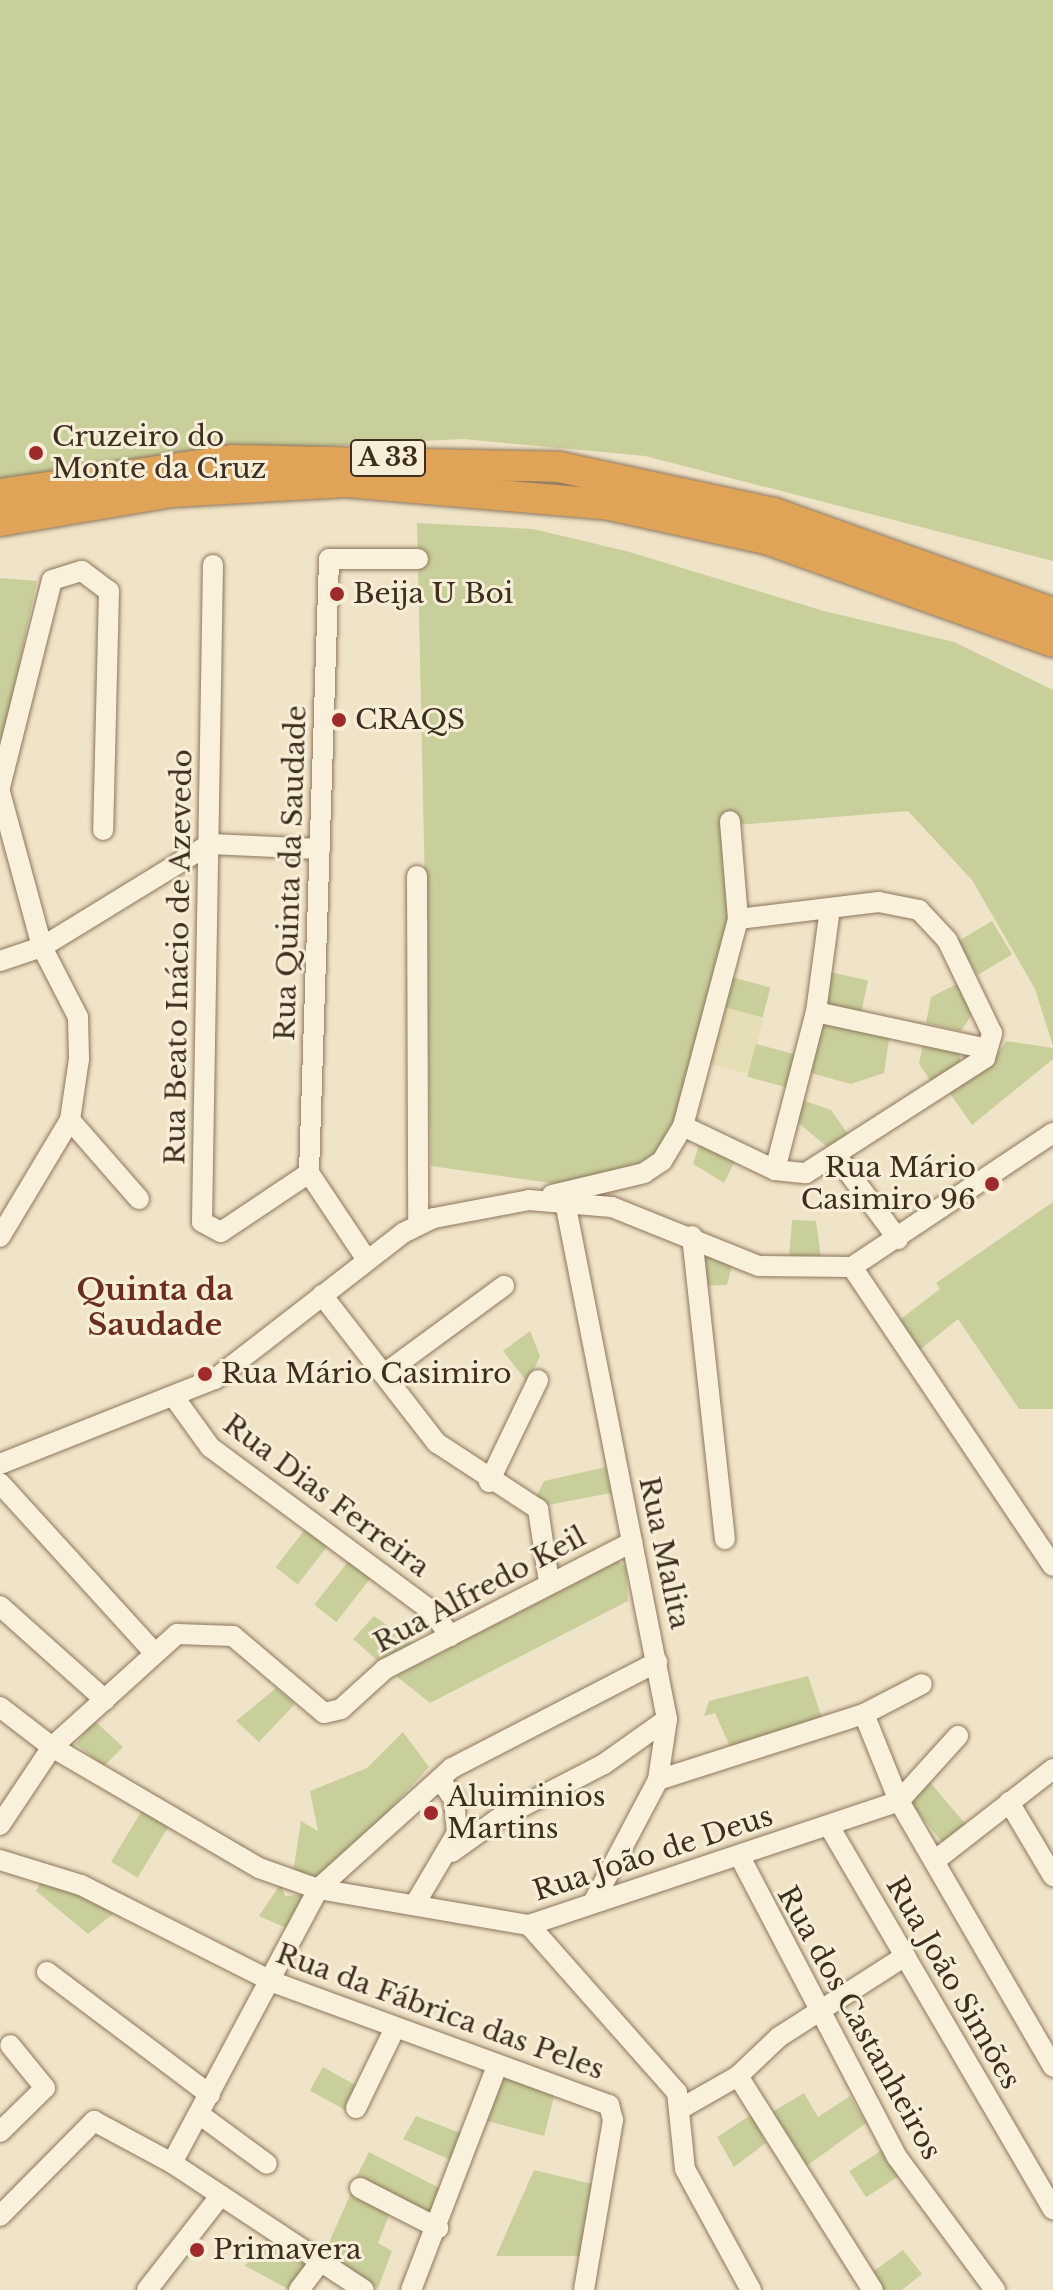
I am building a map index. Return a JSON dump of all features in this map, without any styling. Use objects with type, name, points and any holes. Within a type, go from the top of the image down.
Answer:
[{"type":"highway","name":"A 33","points":[[0,494],[232,460],[559,467],[774,513],[1053,613]]},
{"type":"highway","name":"A 33","points":[[0,521],[172,492],[346,482],[605,504],[766,539],[1053,642]]},
{"type":"street","name":"Rua Quinta da Saudade","points":[[309,1173],[329,559],[418,559]]},
{"type":"street","name":"Rua Beato Inácio de Azevedo","points":[[213,565],[202,1222],[221,1232],[309,1173]]},
{"type":"street","points":[[0,1237],[70,1120],[78,1017],[42,947],[9,865],[0,790],[52,580],[82,571],[109,591],[103,830]]},
{"type":"street","points":[[0,1464],[215,1379],[418,1223],[644,1173],[662,1161],[683,1126],[738,919],[730,821]]},
{"type":"street","points":[[0,961],[42,947],[210,844],[320,849]]},
{"type":"street","points":[[417,876],[418,1223]]},
{"type":"street","points":[[683,1126],[775,1170],[806,1173],[838,1158],[985,1058],[992,1033],[947,940],[919,910],[879,902],[738,919]]},
{"type":"street","points":[[775,1170],[816,1012],[830,908]]},
{"type":"street","points":[[816,1012],[987,1049]]},
{"type":"street","points":[[70,1120],[139,1199]]},
{"type":"street","points":[[529,1200],[633,1211],[759,1266],[852,1267],[1053,1133]]},
{"type":"street","points":[[838,1158],[898,1239]]},
{"type":"street","points":[[309,1173],[367,1260]]},
{"type":"street","name":"Rua Malita","points":[[565,1202],[667,1719],[658,1780],[593,1903]]},
{"type":"street","points":[[692,1236],[725,1539]]},
{"type":"street","points":[[852,1267],[1053,1566]]},
{"type":"street","points":[[384,1374],[504,1286]]},
{"type":"street","points":[[322,1295],[437,1443],[489,1482],[538,1509],[549,1582]]},
{"type":"street","points":[[489,1482],[538,1380]]},
{"type":"street","name":"Rua Dias Ferreira","points":[[174,1397],[210,1447],[432,1611],[450,1636]]},
{"type":"street","points":[[0,1483],[152,1650]]},
{"type":"street","name":"Rua Alfredo Keil","points":[[0,1825],[52,1747],[105,1700],[152,1650],[177,1634],[233,1636],[324,1713],[341,1709],[385,1669],[632,1542]]},
{"type":"street","points":[[0,1606],[105,1700]]},
{"type":"street","points":[[172,2163],[273,1982],[318,1889],[452,1768],[657,1662]]},
{"type":"street","points":[[658,1780],[864,1714],[922,1684]]},
{"type":"street","name":"Rua João de Deus","points":[[0,1707],[52,1747],[259,1868],[318,1889],[529,1925],[899,1801],[958,1736]]},
{"type":"street","points":[[864,1714],[899,1801],[937,1859],[1053,2067]]},
{"type":"street","points":[[415,1904],[452,1852],[498,1819],[604,1764],[667,1719]]},
{"type":"street","points":[[937,1859],[1053,1769]]},
{"type":"street","points":[[441,1781],[458,1812],[452,1852]]},
{"type":"street","points":[[1009,1802],[1053,1876]]},
{"type":"street","name":"Rua João Simões","points":[[829,1826],[1053,2209]]},
{"type":"street","name":"Rua dos Castanheiros","points":[[739,1855],[817,2013],[897,2157],[995,2290]]},
{"type":"street","name":"Rua da Fábrica das Peles","points":[[0,1860],[125,1908],[273,1982],[613,2110],[584,2290]]},
{"type":"street","points":[[529,1925],[671,2084],[680,2109],[689,2177],[751,2290]]},
{"type":"street","points":[[680,2109],[738,2076],[817,2013],[905,1956]]},
{"type":"street","points":[[47,1972],[210,2095]]},
{"type":"street","points":[[356,2108],[395,2028]]},
{"type":"street","points":[[0,2132],[45,2088],[3,2046]]},
{"type":"street","points":[[411,2290],[438,2228],[497,2066]]},
{"type":"street","points":[[738,2076],[873,2290]]},
{"type":"street","points":[[199,2114],[267,2164]]},
{"type":"street","points":[[0,2216],[94,2121],[172,2163],[318,2265],[364,2290]]},
{"type":"street","points":[[360,2188],[438,2228]]},
{"type":"street","points":[[147,2290],[221,2195]]},
{"type":"street","points":[[299,2290],[318,2265]]},
{"type":"shaded area","points":[[721,1007],[764,1018],[750,1074],[707,1063]]},
{"type":"green space","points":[[0,0],[1053,0],[1053,561],[645,456],[463,439],[246,450],[0,480]]},
{"type":"green space","points":[[417,523],[533,529],[626,551],[824,611],[954,642],[1053,690],[1053,1046],[1035,989],[972,880],[908,811],[726,826],[734,914],[671,1130],[652,1157],[609,1176],[557,1184],[431,1166]]},
{"type":"green space","points":[[0,578],[37,581],[3,740],[0,739]]},
{"type":"green space","points":[[992,921],[1012,954],[978,975],[958,942]]},
{"type":"green space","points":[[829,972],[868,980],[861,1014],[822,1005]]},
{"type":"green space","points":[[731,977],[771,988],[763,1018],[723,1007]]},
{"type":"green space","points":[[959,983],[973,1013],[961,1031],[926,1023],[931,997]]},
{"type":"green space","points":[[822,1024],[890,1033],[884,1073],[851,1084],[807,1072]]},
{"type":"green space","points":[[924,1039],[958,1046],[961,1064],[932,1083],[919,1064]]},
{"type":"green space","points":[[1006,1041],[1053,1048],[1053,1059],[972,1125],[949,1092],[994,1060]]},
{"type":"green space","points":[[756,1044],[796,1055],[787,1087],[747,1077]]},
{"type":"green space","points":[[799,1099],[831,1110],[852,1140],[833,1152],[794,1119]]},
{"type":"green space","points":[[700,1141],[736,1159],[724,1183],[693,1164]]},
{"type":"green space","points":[[1053,1202],[1053,1409],[1019,1409],[958,1319],[920,1350],[898,1321],[940,1289],[936,1283]]},
{"type":"green space","points":[[792,1220],[816,1221],[821,1258],[789,1258]]},
{"type":"green space","points":[[699,1253],[732,1266],[727,1285],[702,1286]]},
{"type":"green space","points":[[530,1331],[540,1356],[528,1383],[503,1351]]},
{"type":"green space","points":[[606,1467],[611,1493],[543,1506],[534,1501],[544,1481]]},
{"type":"green space","points":[[307,1527],[329,1544],[298,1584],[276,1567]]},
{"type":"green space","points":[[350,1559],[372,1576],[336,1622],[314,1605]]},
{"type":"green space","points":[[618,1561],[626,1567],[628,1601],[430,1703],[396,1676]]},
{"type":"green space","points":[[374,1616],[413,1644],[379,1662],[353,1639]]},
{"type":"green space","points":[[808,1676],[822,1718],[731,1749],[715,1713],[704,1716],[709,1701]]},
{"type":"green space","points":[[276,1688],[295,1704],[259,1742],[236,1721]]},
{"type":"green space","points":[[94,1720],[123,1747],[104,1766],[76,1744]]},
{"type":"green space","points":[[403,1732],[429,1767],[325,1880],[293,1872],[301,1821],[318,1831],[310,1791],[367,1768]]},
{"type":"green space","points":[[929,1781],[968,1827],[942,1842],[910,1802]]},
{"type":"green space","points":[[144,1807],[171,1823],[138,1878],[111,1862]]},
{"type":"green space","points":[[41,1882],[76,1894],[114,1913],[88,1934],[36,1891]]},
{"type":"green space","points":[[281,1883],[285,1896],[309,1894],[302,1935],[259,1916]]},
{"type":"green space","points":[[323,2067],[359,2087],[346,2110],[310,2091]]},
{"type":"green space","points":[[502,2076],[556,2089],[544,2136],[483,2120]]},
{"type":"green space","points":[[804,2093],[818,2117],[850,2096],[866,2123],[801,2170],[769,2114]]},
{"type":"green space","points":[[751,2115],[766,2143],[734,2167],[717,2137]]},
{"type":"green space","points":[[416,2116],[463,2134],[453,2161],[403,2139]]},
{"type":"green space","points":[[882,2150],[899,2176],[866,2197],[849,2171]]},
{"type":"green space","points":[[369,2152],[443,2190],[428,2219],[354,2181]]},
{"type":"green space","points":[[534,2170],[596,2185],[584,2256],[496,2256]]},
{"type":"green space","points":[[351,2193],[390,2213],[378,2243],[392,2251],[378,2288],[322,2258]]},
{"type":"green space","points":[[267,2239],[308,2267],[290,2290],[245,2266]]},
{"type":"green space","points":[[903,2250],[922,2274],[902,2290],[884,2290],[871,2273]]},
{"type":"place","name":"Cruzeiro do Monte da Cruz","points":[[36,453]]},
{"type":"place","name":"Beija U Boi","points":[[337,594]]},
{"type":"place","name":"CRAQS","points":[[339,720]]},
{"type":"place","name":"Rua Mário Casimiro 96","points":[[992,1184]]},
{"type":"place","name":"Rua Mário Casimiro","points":[[205,1374]]},
{"type":"place","name":"Aluiminios Martins","points":[[431,1813]]},
{"type":"place","name":"Primavera","points":[[197,2250]]},
{"type":"district","name":"Quinta da Saudade","points":[[155,1307]]}]
